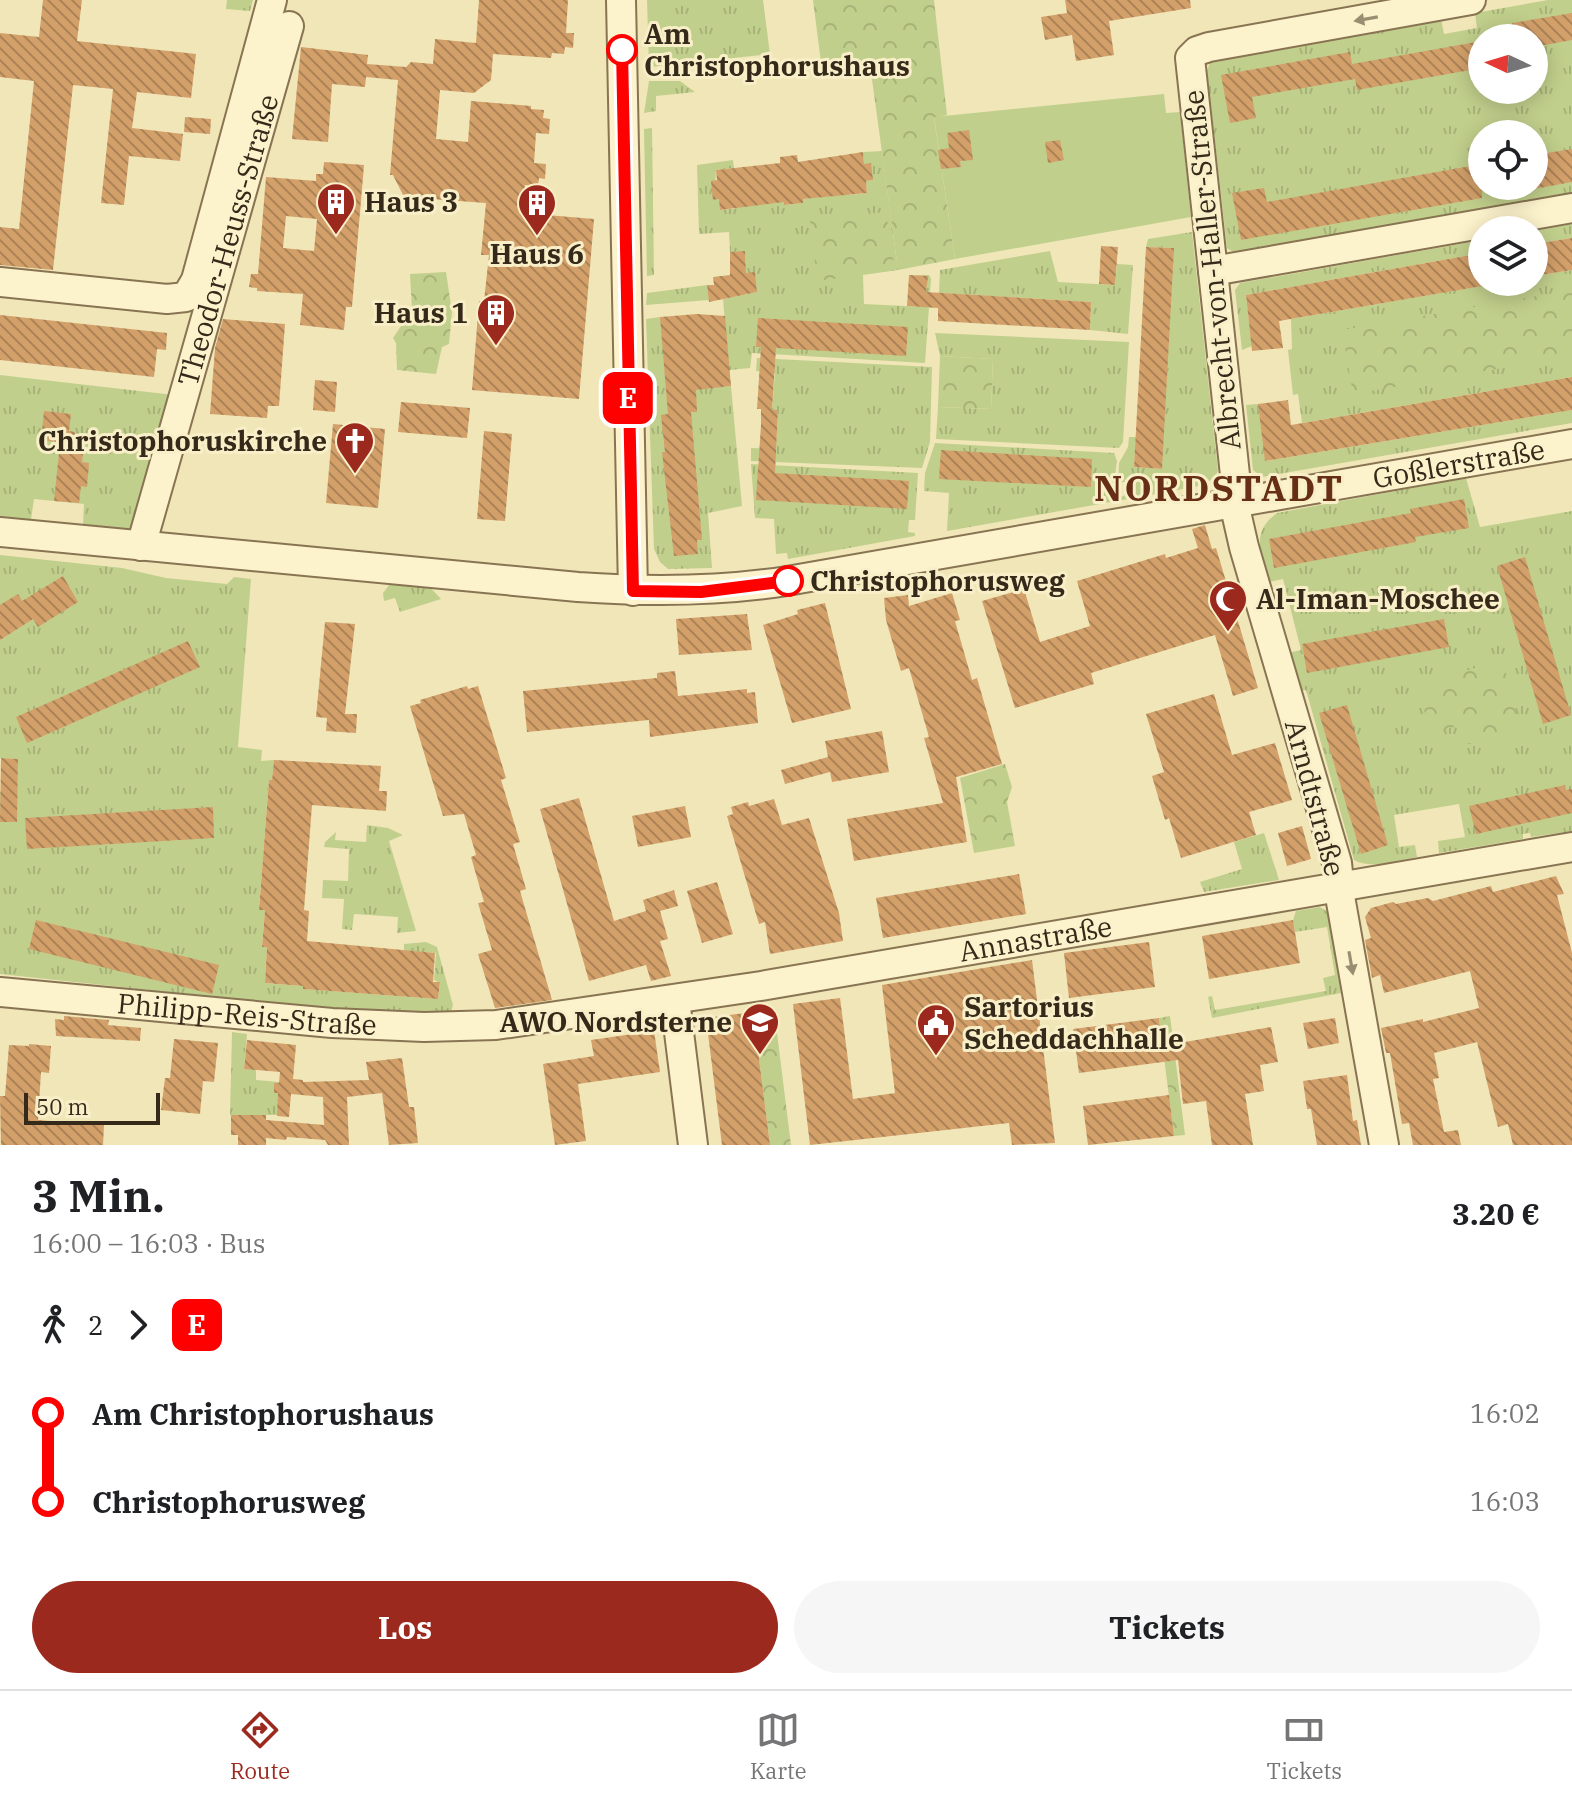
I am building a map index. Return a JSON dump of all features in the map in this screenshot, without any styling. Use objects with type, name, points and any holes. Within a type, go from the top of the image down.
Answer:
[{"type":"street","points":[[0,532],[633,591],[621,0]]},
{"type":"street","name":"Albrecht-von-Haller-Straße","points":[[1234,503],[1235,475],[1190,58],[1197,51],[1209,47],[1471,0]]},
{"type":"street","points":[[0,282],[167,299],[186,297],[196,280],[275,16]]},
{"type":"street","name":"Theodor-Heuss-Straße","points":[[141,546],[275,16]]},
{"type":"street","points":[[1213,271],[1572,208]]},
{"type":"street","name":"Goßlerstraße","points":[[633,591],[701,592],[748,588],[1572,444]]},
{"type":"street","name":"Arndtstraße","points":[[1234,503],[1247,560],[1337,863],[1384,1145]]},
{"type":"street","name":"Annastraße","points":[[496,1025],[675,1000],[1572,847]]},
{"type":"street","name":"Philipp-Reis-Straße","points":[[0,992],[325,1023],[424,1027],[496,1025]]},
{"type":"street","points":[[675,1000],[693,1145]]},
{"type":"green space","points":[[227,0],[253,0],[250,11],[226,9]]},
{"type":"green space","points":[[647,0],[763,0],[770,54],[649,67]]},
{"type":"green space","points":[[813,0],[934,0],[947,115],[934,118],[955,259],[898,270],[871,72],[823,78]]},
{"type":"green space","points":[[1548,0],[1572,0],[1572,195],[1548,199],[1548,120],[1468,120],[1468,200],[1544,200],[1236,254],[1227,248],[1207,71],[1211,60],[1441,19],[1444,34],[1468,30],[1468,104],[1548,104],[1548,24],[1476,24],[1475,13]]},
{"type":"green space","points":[[649,81],[680,81],[695,92],[656,96],[656,111],[644,113]]},
{"type":"green space","points":[[1164,94],[1166,113],[1180,112],[1191,217],[955,259],[934,117]]},
{"type":"green space","points":[[652,128],[654,275],[647,276],[644,129]]},
{"type":"green space","points":[[882,151],[898,270],[863,275],[864,304],[925,307],[927,276],[909,275],[929,275],[925,363],[752,353],[750,368],[729,370],[723,299],[757,292],[755,273],[746,273],[745,252],[730,252],[729,232],[699,234],[697,165],[733,160],[734,168],[716,170],[714,200],[719,199],[721,210],[738,208],[737,197],[784,202],[785,205],[802,203],[803,199],[839,195],[849,184],[850,195],[867,193],[866,181],[873,180],[864,164],[863,152]]},
{"type":"green space","points":[[886,212],[895,270],[824,280],[823,269],[816,269],[810,220]]},
{"type":"green space","points":[[1572,224],[1572,238],[1548,242],[1548,228]]},
{"type":"green space","points":[[1192,232],[1218,471],[1204,485],[1117,501],[1117,497],[1124,496],[1125,482],[1118,482],[1119,463],[1128,447],[1129,437],[1136,437],[1134,467],[1161,469],[1173,248],[1146,247],[1148,239]]},
{"type":"green space","points":[[1468,242],[1468,255],[1246,295],[1252,346],[1242,350],[1235,290],[1240,283]]},
{"type":"green space","points":[[1050,251],[1058,282],[1115,285],[1117,264],[1133,265],[1128,334],[1090,330],[1091,302],[939,293],[940,270]]},
{"type":"green space","points":[[1572,270],[1572,377],[1302,423],[1298,394],[1293,395],[1288,350],[1292,349],[1291,319],[1468,288],[1468,296],[1548,296],[1548,274]]},
{"type":"green space","points":[[446,272],[452,312],[449,344],[442,347],[436,374],[397,370],[393,338],[412,310],[410,274]]},
{"type":"green space","points":[[707,285],[709,300],[646,305],[647,293]]},
{"type":"green space","points":[[1572,290],[1572,356],[1353,394],[1342,330]]},
{"type":"green space","points":[[660,317],[696,389],[731,386],[742,506],[708,513],[712,568],[668,569],[660,562],[654,549],[646,319]]},
{"type":"green space","points":[[935,333],[1129,342],[1123,442],[1119,448],[936,439],[938,407],[991,409],[993,359],[940,356]]},
{"type":"green space","points":[[940,356],[993,359],[991,409],[938,407]]},
{"type":"green space","points":[[757,358],[932,367],[930,442],[922,468],[751,461],[751,448],[776,449],[778,411],[772,410],[775,373],[756,371]]},
{"type":"green space","points":[[0,375],[174,395],[137,531],[83,525],[84,504],[34,499],[31,520],[0,516]]},
{"type":"green space","points":[[1258,404],[1266,461],[1572,410],[1572,423],[1262,477],[1253,470],[1246,405]]},
{"type":"green space","points":[[935,443],[1114,453],[1117,461],[1111,502],[947,531],[949,493],[924,491],[925,473]]},
{"type":"green space","points":[[751,464],[918,473],[915,520],[909,520],[908,532],[915,533],[915,536],[788,559],[787,553],[776,554],[774,519],[755,518]]},
{"type":"green space","points":[[1466,478],[1480,527],[1572,511],[1572,831],[1531,837],[1530,833],[1523,834],[1523,839],[1439,853],[1438,841],[1465,837],[1459,804],[1394,815],[1399,847],[1415,845],[1417,857],[1385,863],[1361,863],[1354,860],[1306,690],[1298,691],[1288,653],[1301,650],[1283,579],[1269,582],[1260,536],[1268,521],[1277,513]]},
{"type":"green space","points":[[0,555],[122,568],[166,578],[227,584],[234,577],[251,579],[238,747],[262,750],[261,761],[274,760],[272,780],[269,780],[259,909],[265,910],[262,946],[267,947],[265,983],[438,999],[440,983],[434,980],[436,953],[404,951],[404,944],[426,942],[437,947],[453,1005],[450,1015],[335,1010],[0,974],[0,792],[17,792],[18,759],[0,758]]},
{"type":"green space","points":[[392,581],[427,584],[441,599],[400,612],[395,598],[384,601],[383,593]]},
{"type":"green space","points":[[1502,659],[1522,733],[1468,744],[1462,725],[1431,733],[1417,687]]},
{"type":"green space","points":[[1005,764],[1012,787],[1007,802],[1015,846],[974,853],[960,778]]},
{"type":"green space","points":[[367,825],[388,828],[403,835],[389,841],[416,931],[397,933],[398,917],[354,914],[352,930],[342,929],[344,899],[322,898],[323,880],[348,881],[349,849],[324,847],[325,842],[336,832],[335,840],[366,842]]},
{"type":"green space","points":[[1264,833],[1279,880],[1204,892],[1200,882],[1242,869],[1234,842]]},
{"type":"green space","points":[[1320,907],[1328,912],[1341,993],[1212,1018],[1208,997],[1212,996],[1215,1010],[1326,991],[1323,978],[1335,975],[1327,927],[1295,932],[1293,920],[1296,911]]},
{"type":"green space","points":[[774,1009],[791,1145],[770,1145],[753,1012]]},
{"type":"green space","points":[[1170,1016],[1185,1135],[1174,1136],[1159,1018]]},
{"type":"green space","points":[[232,1032],[247,1034],[244,1068],[256,1070],[256,1080],[279,1082],[278,1115],[230,1115]]},
{"type":"building","points":[[43,0],[82,0],[77,41],[196,54],[191,98],[137,92],[132,128],[183,134],[180,161],[129,156],[124,205],[101,203],[113,89],[73,85],[53,270],[0,265],[0,227],[19,229],[34,81],[0,77],[0,33],[39,37]]},
{"type":"building","points":[[479,0],[568,0],[566,33],[574,33],[573,48],[565,47],[564,54],[552,53],[551,58],[493,54],[491,80],[474,93],[440,90],[436,139],[468,142],[471,101],[531,106],[531,109],[544,110],[543,118],[550,119],[549,134],[536,133],[534,163],[546,164],[545,179],[539,178],[538,186],[525,185],[523,213],[594,219],[579,399],[472,390],[479,301],[484,301],[489,255],[481,255],[486,203],[404,197],[393,175],[390,175],[398,80],[366,77],[365,87],[332,84],[328,142],[292,139],[301,47],[368,55],[367,64],[406,67],[411,62],[433,64],[435,39],[476,43]]},
{"type":"building","points":[[1065,0],[1190,0],[1191,8],[1109,21],[1114,55],[1076,61],[1072,35],[1045,40],[1041,17],[1067,13]]},
{"type":"building","points":[[1572,13],[1572,40],[1548,44],[1548,24],[1512,23]]},
{"type":"building","points":[[1468,43],[1468,70],[1357,90],[1355,79],[1252,97],[1256,118],[1230,123],[1221,75],[1350,52],[1352,64]]},
{"type":"building","points":[[185,117],[211,119],[210,134],[184,132]]},
{"type":"building","points":[[969,130],[973,160],[960,161],[961,167],[941,169],[938,150],[949,148],[947,133]]},
{"type":"building","points":[[1060,140],[1064,160],[1048,163],[1045,142]]},
{"type":"building","points":[[1572,149],[1572,182],[1548,186],[1548,153]]},
{"type":"building","points":[[863,152],[864,164],[871,163],[873,180],[866,181],[867,193],[803,199],[803,203],[784,205],[784,202],[720,210],[719,199],[713,200],[711,181],[717,180],[716,170],[780,163],[780,157],[797,155],[798,162]]},
{"type":"building","name":"Haus 3","points":[[324,162],[364,165],[352,307],[346,307],[344,330],[300,325],[303,294],[257,291],[257,288],[249,287],[251,274],[258,274],[266,177],[316,181],[316,174],[323,174]],"holes":[[[286,216],[317,219],[314,251],[283,248]]]},
{"type":"building","points":[[1468,166],[1468,200],[1471,200],[1241,240],[1232,193],[1264,188],[1267,202]]},
{"type":"building","points":[[1572,238],[1572,270],[1548,274],[1548,242]]},
{"type":"building","points":[[1101,246],[1118,247],[1115,285],[1099,284]]},
{"type":"building","points":[[1146,247],[1174,248],[1162,469],[1134,467]]},
{"type":"building","points":[[745,251],[746,273],[755,272],[757,292],[709,302],[707,285],[714,285],[713,277],[730,275],[730,252]]},
{"type":"building","points":[[1468,255],[1468,288],[1279,321],[1283,348],[1252,351],[1246,295]]},
{"type":"building","points":[[909,275],[928,276],[926,292],[1091,302],[1090,330],[938,321],[938,308],[907,306]]},
{"type":"building","points":[[697,314],[725,316],[731,386],[696,390],[697,412],[691,412],[702,540],[697,540],[698,554],[674,556],[662,452],[665,452],[661,415],[668,414],[660,317]]},
{"type":"building","points":[[0,315],[167,333],[166,350],[157,349],[154,377],[0,360]]},
{"type":"building","points":[[758,318],[908,327],[906,356],[776,348],[772,410],[778,410],[775,473],[909,481],[907,509],[756,500],[761,425],[761,409],[757,409],[761,347],[756,347]]},
{"type":"building","points":[[223,319],[285,324],[279,406],[268,406],[267,418],[210,414],[215,348]]},
{"type":"building","points":[[1572,377],[1572,410],[1265,461],[1258,404],[1288,400],[1291,425]]},
{"type":"building","points":[[315,380],[337,382],[335,412],[313,410]]},
{"type":"building","points":[[401,402],[470,408],[467,438],[398,432]]},
{"type":"building","points":[[44,411],[71,414],[69,431],[75,432],[74,443],[84,444],[82,462],[89,463],[87,487],[81,486],[79,503],[54,501],[59,453],[55,453],[56,442],[41,440]]},
{"type":"building","name":"Christophoruskirche","points":[[333,424],[385,429],[378,508],[326,503]]},
{"type":"building","points":[[484,431],[512,434],[505,521],[477,519]]},
{"type":"building","points":[[941,450],[1092,459],[1091,487],[939,479]]},
{"type":"building","points":[[1464,499],[1469,528],[1415,537],[1416,542],[1274,568],[1269,539],[1411,513],[1410,509]]},
{"type":"building","points":[[1205,525],[1212,549],[1216,548],[1258,688],[1233,696],[1215,635],[1091,673],[1094,684],[1015,708],[982,601],[1024,589],[1040,642],[1090,626],[1077,581],[1165,554],[1166,558],[1198,548],[1192,529]]},
{"type":"building","points":[[1525,557],[1571,715],[1543,724],[1497,566]]},
{"type":"building","points":[[63,576],[78,602],[38,627],[33,619],[0,640],[0,605],[18,594],[22,601]]},
{"type":"building","points":[[952,593],[960,620],[955,621],[972,680],[977,678],[1002,764],[956,777],[967,842],[854,861],[847,819],[943,803],[924,738],[929,737],[909,668],[901,671],[886,620],[884,598],[908,595],[909,606]]},
{"type":"building","points":[[825,603],[851,709],[792,723],[763,625],[798,614],[797,610]]},
{"type":"building","points":[[747,614],[752,650],[679,655],[676,619]]},
{"type":"building","points":[[1444,619],[1449,647],[1307,673],[1302,644]]},
{"type":"building","points":[[325,622],[355,624],[345,714],[357,714],[356,733],[326,731],[327,718],[316,717]]},
{"type":"building","points":[[188,641],[200,667],[27,743],[16,717]]},
{"type":"building","points":[[675,671],[678,696],[747,689],[747,693],[755,692],[758,723],[650,737],[649,720],[527,732],[523,691],[657,678],[657,673]]},
{"type":"building","points":[[467,686],[468,689],[478,686],[506,778],[501,780],[520,842],[513,844],[526,889],[520,891],[552,1000],[495,1008],[478,954],[492,950],[478,903],[484,902],[471,857],[476,855],[464,814],[443,816],[410,706]]},
{"type":"building","points":[[1214,694],[1232,755],[1275,743],[1292,800],[1249,812],[1256,835],[1181,858],[1169,818],[1165,820],[1152,776],[1164,772],[1146,714]]},
{"type":"building","points":[[1347,705],[1388,845],[1361,854],[1319,713]]},
{"type":"building","points":[[882,731],[889,772],[832,782],[830,772],[785,784],[781,770],[828,757],[825,741]]},
{"type":"building","points":[[1,758],[18,759],[17,822],[0,822]]},
{"type":"building","points":[[274,760],[381,766],[379,791],[387,791],[386,811],[312,805],[304,910],[309,911],[307,941],[435,953],[433,982],[440,982],[438,999],[303,989],[303,986],[265,983],[267,947],[262,947],[265,910],[259,910],[269,780],[272,780]]},
{"type":"building","points":[[1565,785],[1566,790],[1572,789],[1572,813],[1476,834],[1469,806]]},
{"type":"building","points":[[579,798],[614,921],[646,911],[643,900],[674,890],[678,906],[660,911],[668,939],[660,941],[671,976],[651,981],[646,965],[589,981],[540,809]]},
{"type":"building","points":[[774,799],[782,825],[809,818],[839,913],[843,941],[770,954],[765,922],[759,924],[727,816],[733,814],[731,807]]},
{"type":"building","points":[[685,806],[691,837],[638,847],[632,816]]},
{"type":"building","points":[[213,807],[214,838],[27,849],[25,818]]},
{"type":"building","points":[[1302,826],[1311,859],[1287,866],[1278,833]]},
{"type":"building","points":[[1019,874],[1026,914],[883,938],[876,898]]},
{"type":"building","points":[[1556,876],[1564,894],[1557,895],[1572,953],[1572,1145],[1513,1145],[1508,1124],[1498,1127],[1477,1042],[1434,1053],[1439,1078],[1433,1079],[1444,1132],[1458,1130],[1461,1145],[1413,1145],[1409,1123],[1402,1124],[1390,1053],[1386,1053],[1381,1028],[1423,1019],[1423,1022],[1479,1008],[1470,971],[1384,993],[1380,975],[1372,978],[1365,940],[1371,938],[1365,917],[1371,908],[1393,902],[1428,898],[1433,901],[1491,886],[1493,892]]},
{"type":"building","points":[[717,882],[733,934],[702,943],[687,891]]},
{"type":"building","points":[[36,920],[219,965],[212,994],[29,949]]},
{"type":"building","points":[[1293,920],[1300,963],[1209,979],[1202,936]]},
{"type":"building","points":[[1149,942],[1155,987],[1069,998],[1064,953]]},
{"type":"building","points":[[1032,960],[1055,1143],[1012,1145],[1009,1123],[810,1145],[793,1004],[840,998],[853,1099],[895,1093],[882,985]]},
{"type":"building","points":[[753,1012],[770,1145],[722,1145],[706,1018]]},
{"type":"building","points":[[64,1016],[109,1020],[108,1025],[141,1028],[140,1041],[56,1036],[55,1019],[64,1020]]},
{"type":"building","points":[[1159,1018],[1162,1046],[1271,1027],[1278,1062],[1260,1065],[1264,1091],[1245,1094],[1253,1145],[1212,1145],[1206,1101],[1183,1104],[1178,1060],[1079,1073],[1073,1029]]},
{"type":"building","points":[[1335,1018],[1339,1043],[1308,1049],[1303,1023]]},
{"type":"building","points":[[654,1031],[660,1072],[578,1084],[586,1141],[555,1145],[543,1064],[594,1056],[591,1040]]},
{"type":"building","points":[[174,1039],[218,1043],[214,1082],[203,1081],[200,1114],[161,1110],[165,1078],[170,1078]]},
{"type":"building","points":[[247,1040],[296,1045],[293,1079],[303,1082],[369,1080],[366,1062],[402,1058],[409,1107],[414,1107],[418,1143],[389,1145],[382,1093],[347,1097],[349,1145],[328,1145],[325,1140],[287,1137],[286,1140],[266,1138],[266,1145],[238,1145],[238,1135],[231,1135],[231,1115],[266,1115],[266,1120],[324,1125],[323,1097],[291,1094],[289,1117],[277,1116],[278,1093],[274,1093],[274,1083],[279,1083],[280,1072],[244,1069]]},
{"type":"building","points":[[9,1045],[51,1046],[49,1073],[41,1072],[38,1120],[104,1125],[103,1145],[1,1145],[0,1096],[5,1096]]},
{"type":"building","points":[[1347,1075],[1353,1121],[1357,1120],[1361,1145],[1317,1145],[1303,1081]]},
{"type":"building","points":[[1169,1095],[1174,1136],[1088,1145],[1083,1106]]},
{"type":"bus line","name":"E","points":[[622,50],[633,591],[701,592],[788,581]]},
{"type":"place","name":"Am Christophorushaus","points":[[622,50]]},
{"type":"place","name":"Haus 3","points":[[336,236]]},
{"type":"place","name":"Haus 6","points":[[537,237]]},
{"type":"place","name":"Haus 1","points":[[496,347]]},
{"type":"place","name":"Christophoruskirche","points":[[355,475]]},
{"type":"place","name":"Christophorusweg","points":[[788,581]]},
{"type":"place","name":"Al-Iman-Moschee","points":[[1228,633]]},
{"type":"place","name":"AWO Nordsterne","points":[[760,1056]]},
{"type":"place","name":"Sartorius Scheddachhalle","points":[[936,1057]]},
{"type":"district","name":"NORDSTADT","points":[[1219,488]]}]
